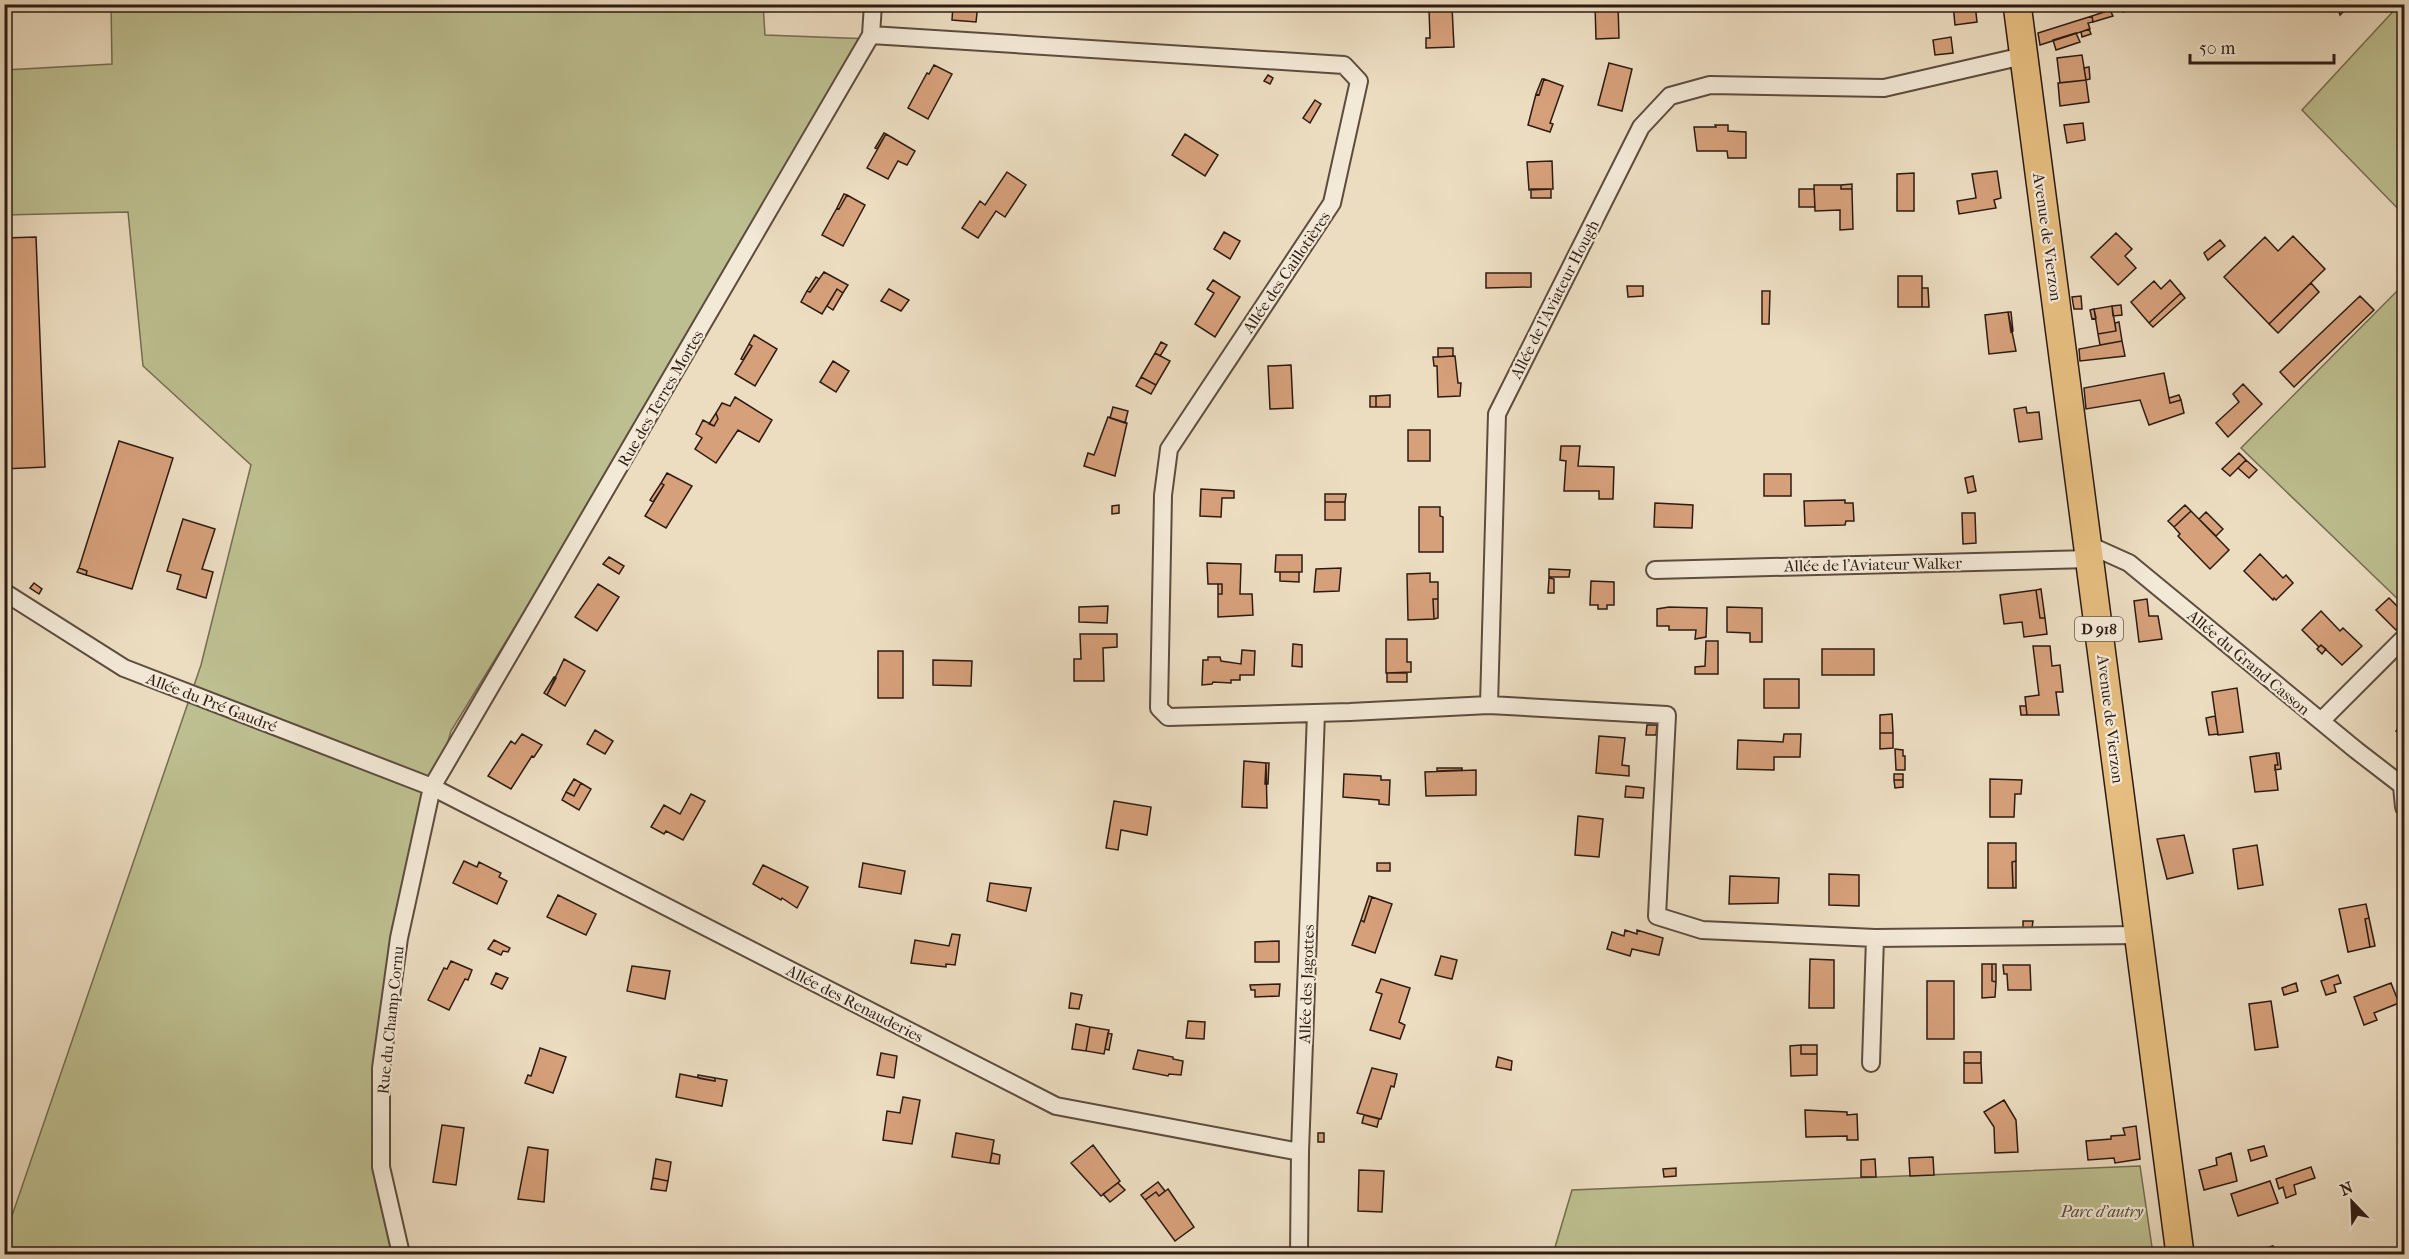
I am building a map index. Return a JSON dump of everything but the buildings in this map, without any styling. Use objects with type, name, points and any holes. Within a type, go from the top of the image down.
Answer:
[{"type":"main road","name":"Avenue de Vierzon","points":[[2017,4],[2180,1254]]},
{"type":"street","name":"Rue des Terres Mortes","points":[[432,787],[871,35],[873,4]]},
{"type":"street","name":"Allée des Caillotières","points":[[871,35],[1344,65],[1359,81],[1332,203],[1169,448],[1163,495],[1159,708],[1168,717],[1316,713]]},
{"type":"street","name":"Allée de l'Aviateur Hough","points":[[1489,705],[1497,414],[1641,126],[1670,96],[1710,85],[1884,88],[2023,56]]},
{"type":"street","name":"Allée de l'Aviateur Walker","points":[[1655,570],[2090,552]]},
{"type":"street","name":"Allée du Grand Casson","points":[[2090,552],[2129,562],[2403,786]]},
{"type":"street","name":"Allée du Pré Gaudré","points":[[4,592],[124,668],[432,787]]},
{"type":"street","points":[[2321,721],[2404,638]]},
{"type":"street","points":[[1316,713],[1489,705],[1667,715],[1657,916],[1702,930],[1875,938],[2138,935]]},
{"type":"street","name":"Allée des Jagottes","points":[[1299,1254],[1300,1152],[1316,713]]},
{"type":"street","points":[[2403,786],[2404,807]]},
{"type":"street","name":"Allée des Renauderies","points":[[432,787],[1056,1106],[1300,1152]]},
{"type":"street","name":"Rue du Champ Cornu","points":[[401,1254],[381,1167],[381,1068],[399,938],[432,787]]},
{"type":"street","points":[[1871,1063],[1875,938]]},
{"type":"green space","points":[[111,4],[763,4],[765,35],[871,39],[788,181],[451,731],[409,876],[384,1057],[383,1164],[403,1254],[5,1254],[4,1239],[201,665],[251,465],[143,366],[128,212],[5,215],[5,70],[112,64]]},
{"type":"green space","points":[[2399,5],[2404,5],[2404,215],[2302,110]]},
{"type":"green space","points":[[2404,284],[2404,605],[2241,448]]},
{"type":"green space","name":"Parc d'autry","points":[[2140,1166],[2153,1254],[1553,1254],[1572,1190]]}]
